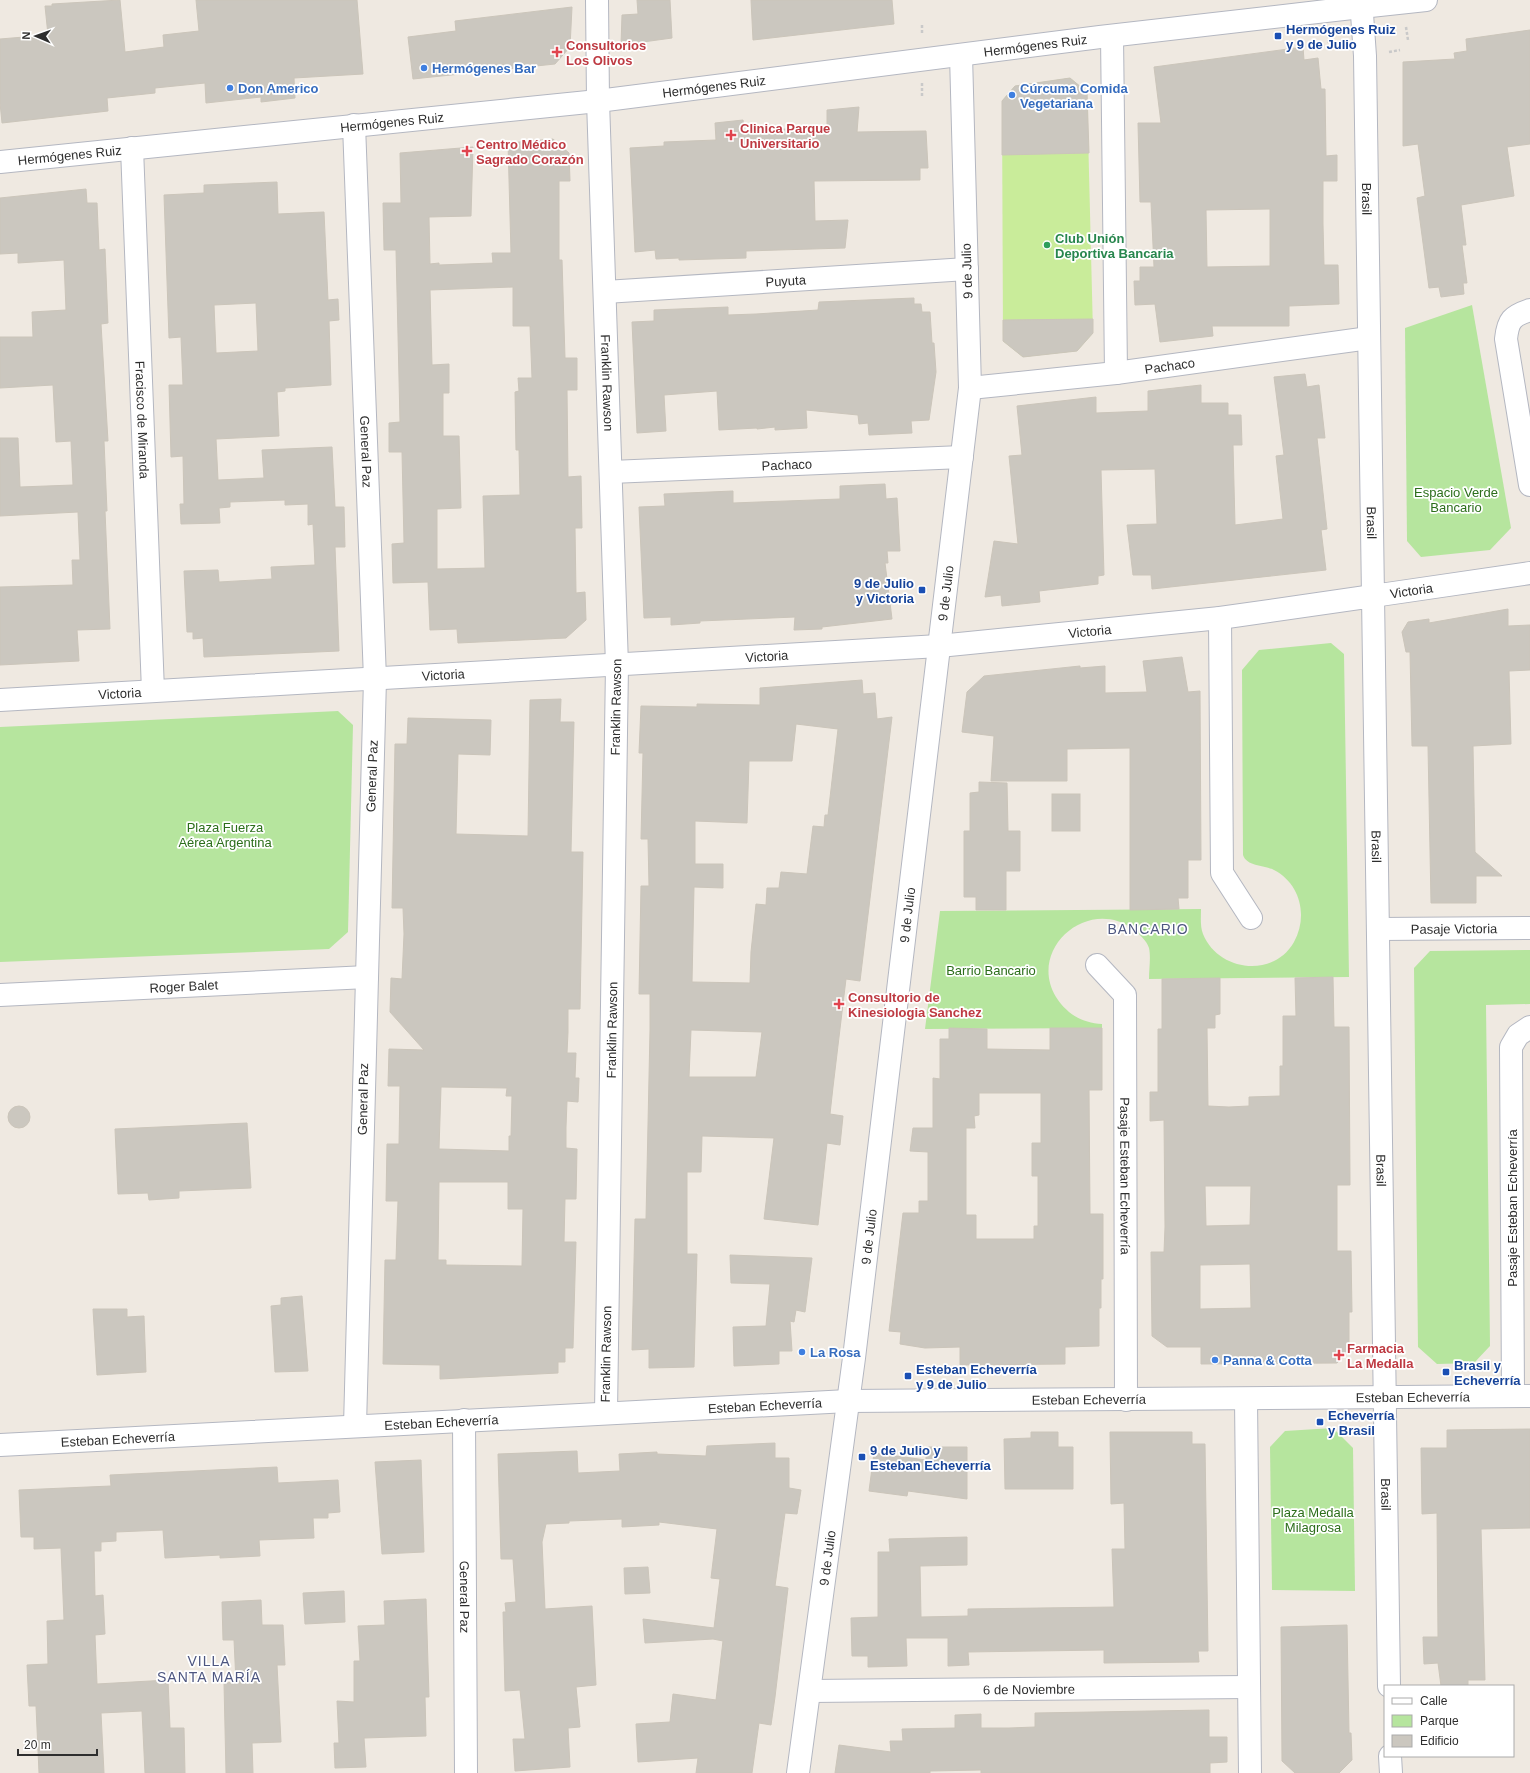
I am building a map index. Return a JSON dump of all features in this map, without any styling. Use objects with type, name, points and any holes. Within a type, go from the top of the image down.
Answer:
[{"type":"street","name":"Franklin Rawson","points":[[597,0],[598,100],[617,665],[606,1413]]},
{"type":"street","name":"Hermógenes Ruiz","points":[[0,162],[598,100],[1361,4],[1426,0]]},
{"type":"street","name":"Brasil","points":[[1361,4],[1365,56],[1389,1685]]},
{"type":"street","points":[[1112,36],[1116,373]]},
{"type":"street","name":"9 de Julio","points":[[798,1773],[848,1402],[970,388],[961,54]]},
{"type":"street","name":"General Paz","points":[[354,125],[375,679],[355,1426]]},
{"type":"street","name":"Fracisco de Miranda","points":[[132,148],[153,691]]},
{"type":"street","name":"Puyuta","points":[[605,292],[967,269]]},
{"type":"street","points":[[1521,314],[1507,326],[1508,356],[1530,486]]},
{"type":"street","name":"Pachaco","points":[[970,388],[1116,373],[1369,338]]},
{"type":"street","name":"Pachaco","points":[[611,472],[962,457]]},
{"type":"street","name":"Victoria","points":[[0,700],[939,646],[1220,618],[1530,573]]},
{"type":"street","points":[[1220,618],[1222,873],[1251,918]]},
{"type":"street","name":"Pasaje Victoria","points":[[1378,929],[1530,928]]},
{"type":"street","name":"Pasaje Esteban Echeverría","points":[[1097,965],[1126,995],[1126,1400]]},
{"type":"street","name":"Roger Balet","points":[[0,994],[367,978]]},
{"type":"street","name":"Pasaje Esteban Echeverría","points":[[1521,1396],[1511,1047],[1518,1035],[1530,1027]]},
{"type":"street","name":"Esteban Echeverría","points":[[0,1445],[464,1420],[848,1402],[1521,1396]]},
{"type":"street","points":[[1246,1399],[1250,1773]]},
{"type":"street","name":"General Paz","points":[[464,1420],[466,1773]]},
{"type":"street","name":"6 de Noviembre","points":[[810,1691],[1249,1687]]},
{"type":"street","points":[[1390,1757],[1390,1773]]},
{"type":"green space","name":"Club Unión Deportiva Bancaria","points":[[1070,78],[1087,92],[1093,333],[1077,351],[1023,357],[1003,341],[1002,101],[1015,86]]},
{"type":"green space","name":"Espacio Verde Bancario","points":[[1472,305],[1511,528],[1490,550],[1421,557],[1407,541],[1405,328]]},
{"type":"green space","name":"Barrio Bancario","points":[[1331,643],[1344,654],[1349,977],[1149,979],[1150,952],[1145,940],[1133,929],[1116,920],[1098,919],[1081,923],[1067,933],[1056,946],[1049,961],[1049,979],[1056,997],[1070,1013],[1082,1020],[1102,1024],[1102,1028],[925,1029],[940,911],[1201,909],[1202,931],[1210,946],[1221,956],[1233,963],[1246,966],[1260,965],[1273,962],[1285,954],[1294,942],[1301,922],[1301,912],[1296,892],[1283,876],[1270,868],[1248,862],[1243,855],[1242,670],[1259,650]]},
{"type":"green space","name":"Plaza Fuerza Aérea Argentina","points":[[338,711],[353,725],[348,932],[329,949],[0,962],[0,727]]},
{"type":"green space","points":[[1530,950],[1530,1004],[1486,1005],[1490,1346],[1474,1363],[1437,1364],[1418,1347],[1414,968],[1430,951]]},
{"type":"green space","name":"Plaza Medalla Milagrosa","points":[[1333,1428],[1353,1448],[1355,1591],[1272,1590],[1270,1447],[1285,1431]]},
{"type":"building","points":[[120,0],[125,52],[164,47],[163,35],[199,31],[196,0],[357,0],[363,74],[294,78],[295,98],[261,102],[261,97],[206,103],[205,83],[155,88],[155,93],[107,98],[108,111],[2,123],[0,103],[0,39],[48,35],[45,6],[52,6],[52,4]]},
{"type":"building","points":[[637,0],[670,0],[672,38],[621,45],[622,15],[638,14]]},
{"type":"building","points":[[751,0],[892,0],[894,24],[753,40]]},
{"type":"building","points":[[572,7],[570,47],[555,64],[413,79],[408,37],[456,31],[455,21]]},
{"type":"building","points":[[1530,30],[1530,144],[1507,147],[1514,196],[1461,205],[1466,245],[1462,245],[1467,283],[1463,283],[1464,294],[1441,297],[1439,287],[1429,288],[1417,198],[1425,196],[1418,144],[1403,146],[1403,62],[1455,59],[1454,53],[1467,51],[1466,39]]},
{"type":"building","points":[[1303,47],[1304,60],[1318,58],[1321,89],[1325,89],[1326,156],[1337,155],[1337,181],[1323,181],[1324,265],[1338,265],[1339,304],[1289,306],[1289,326],[1212,326],[1213,336],[1160,342],[1155,304],[1135,305],[1134,281],[1140,281],[1140,267],[1154,267],[1151,202],[1140,202],[1138,123],[1161,123],[1154,67]],"holes":[[[1270,209],[1270,266],[1207,267],[1206,210]]]},
{"type":"building","points":[[1070,78],[1087,92],[1089,153],[1002,155],[1002,101],[1015,86]]},
{"type":"building","points":[[859,107],[857,132],[926,131],[928,168],[920,168],[920,180],[814,181],[815,221],[848,220],[845,248],[746,251],[746,258],[679,260],[679,258],[656,259],[655,250],[635,252],[630,148],[664,146],[664,142],[716,140],[715,123],[743,120],[744,131],[827,127],[827,110]]},
{"type":"building","points":[[553,139],[569,153],[570,181],[559,181],[559,260],[562,260],[565,358],[577,358],[577,390],[567,390],[568,477],[581,476],[582,528],[575,528],[576,593],[585,592],[586,620],[566,638],[458,643],[457,629],[430,630],[428,582],[393,583],[392,544],[404,543],[402,452],[389,452],[389,423],[400,422],[396,250],[384,250],[383,203],[401,203],[400,153],[473,147],[471,216],[429,217],[430,264],[493,263],[492,253],[511,253],[508,143]],"holes":[[[513,287],[513,326],[530,326],[532,378],[518,378],[519,391],[515,392],[516,450],[519,450],[520,495],[483,496],[485,568],[437,569],[437,509],[461,508],[459,436],[443,436],[443,393],[449,393],[449,364],[432,365],[430,290]]]},
{"type":"building","points":[[277,182],[278,214],[324,212],[328,300],[338,299],[339,320],[329,321],[331,385],[285,388],[285,391],[277,392],[279,436],[216,439],[218,480],[264,478],[262,450],[332,447],[335,507],[344,507],[345,547],[335,547],[339,651],[204,657],[203,638],[193,639],[193,632],[187,632],[184,571],[218,570],[219,582],[272,579],[271,567],[315,565],[313,524],[308,525],[308,504],[285,505],[285,500],[230,502],[230,507],[219,508],[220,523],[181,524],[180,504],[184,504],[183,456],[171,457],[169,385],[183,385],[181,337],[169,338],[164,195],[204,193],[204,185]],"holes":[[[256,303],[258,351],[216,353],[214,305]]]},
{"type":"building","points":[[86,189],[87,203],[97,203],[99,250],[105,249],[108,323],[101,324],[108,441],[104,441],[107,511],[105,511],[110,629],[77,630],[79,661],[0,665],[0,587],[73,585],[72,560],[80,560],[78,512],[0,516],[0,438],[18,438],[20,487],[73,485],[71,441],[56,442],[53,385],[0,388],[0,337],[33,337],[32,312],[66,310],[64,260],[18,263],[18,253],[0,254],[0,198]]},
{"type":"building","points":[[914,298],[914,304],[921,304],[922,312],[930,312],[936,372],[929,420],[911,421],[912,433],[869,435],[868,423],[859,424],[858,415],[806,410],[807,428],[775,430],[775,427],[719,430],[717,391],[664,395],[666,431],[637,433],[632,322],[654,321],[654,310],[728,307],[728,315],[756,314],[818,310],[819,302]]},
{"type":"building","points":[[1093,319],[1093,333],[1077,351],[1023,357],[1003,341],[1003,320]]},
{"type":"building","points":[[1305,374],[1307,387],[1319,385],[1325,438],[1317,438],[1327,529],[1321,530],[1326,570],[1152,589],[1151,575],[1133,575],[1127,525],[1157,524],[1155,469],[1101,470],[1104,575],[1098,576],[1098,584],[1039,591],[1040,602],[1002,606],[1001,595],[985,597],[994,541],[1018,544],[1009,456],[1022,455],[1017,406],[1096,397],[1096,413],[1148,411],[1148,391],[1201,385],[1201,403],[1228,403],[1228,415],[1241,415],[1242,445],[1233,445],[1235,525],[1283,519],[1276,456],[1284,455],[1274,377]]},
{"type":"building","points":[[885,484],[886,499],[897,498],[900,551],[887,551],[888,563],[885,563],[892,619],[822,627],[822,629],[794,630],[795,617],[700,621],[700,623],[671,625],[671,617],[644,618],[639,507],[665,506],[664,494],[733,491],[733,503],[840,499],[840,486]]},
{"type":"building","points":[[1508,609],[1508,626],[1530,625],[1530,670],[1509,671],[1511,744],[1473,746],[1475,852],[1502,876],[1476,876],[1476,903],[1431,903],[1428,746],[1412,746],[1410,652],[1406,652],[1402,632],[1408,622],[1429,619],[1429,623]]},
{"type":"building","points":[[1182,657],[1188,692],[1200,691],[1201,860],[1188,860],[1188,898],[1178,898],[1179,909],[1130,910],[1130,748],[1067,749],[1067,781],[991,781],[994,736],[962,732],[967,692],[984,676],[1080,666],[1080,668],[1105,666],[1105,693],[1147,692],[1143,661]]},
{"type":"building","points":[[862,680],[863,694],[875,693],[877,719],[892,717],[860,981],[846,979],[830,1114],[843,1116],[840,1145],[827,1143],[818,1225],[764,1219],[774,1138],[702,1136],[701,1172],[687,1172],[687,1254],[697,1254],[694,1367],[649,1368],[649,1349],[632,1350],[635,1219],[646,1219],[650,1030],[650,994],[639,994],[641,886],[649,886],[648,839],[641,839],[643,753],[639,753],[641,706],[697,707],[697,704],[760,705],[760,688]],"holes":[[[796,724],[838,729],[828,815],[825,815],[824,827],[813,826],[807,874],[781,872],[779,888],[767,888],[766,905],[756,904],[751,952],[750,983],[692,982],[694,887],[723,888],[723,864],[695,864],[695,821],[747,823],[749,761],[792,761]],[[691,1030],[762,1032],[756,1077],[689,1077]]]},
{"type":"building","points":[[561,699],[560,722],[574,722],[571,852],[583,852],[580,1009],[568,1009],[567,1053],[576,1053],[575,1078],[579,1078],[578,1102],[567,1101],[566,1127],[566,1148],[577,1149],[576,1199],[565,1199],[564,1242],[576,1242],[573,1348],[565,1348],[565,1362],[558,1362],[558,1373],[440,1379],[440,1365],[383,1364],[385,1260],[396,1260],[398,1201],[386,1201],[387,1144],[399,1144],[400,1086],[388,1086],[389,1049],[424,1050],[390,1012],[391,978],[402,979],[404,934],[403,908],[392,908],[395,744],[407,744],[408,718],[491,720],[490,755],[458,754],[456,834],[528,836],[530,700]],"holes":[[[441,1087],[507,1088],[506,1096],[512,1096],[509,1151],[439,1149]],[[439,1182],[508,1182],[508,1209],[523,1209],[522,1266],[446,1265],[446,1260],[438,1260]]]},
{"type":"building","points":[[979,782],[1007,783],[1008,831],[1020,831],[1020,871],[1006,871],[1006,910],[976,910],[976,897],[964,897],[964,831],[970,831],[970,793],[979,792]]},
{"type":"building","points":[[1052,794],[1080,794],[1080,831],[1052,831]]},
{"type":"building","points":[[1333,977],[1334,1027],[1349,1027],[1350,1185],[1337,1185],[1337,1251],[1351,1251],[1352,1312],[1349,1312],[1349,1349],[1337,1363],[1201,1364],[1201,1347],[1167,1347],[1152,1336],[1151,1252],[1164,1252],[1165,1227],[1164,1120],[1150,1121],[1150,1092],[1158,1092],[1158,1029],[1162,1029],[1162,979],[1220,978],[1220,1014],[1215,1015],[1215,1028],[1207,1028],[1208,1106],[1229,1107],[1249,1106],[1249,1097],[1280,1096],[1280,1066],[1283,1066],[1283,1016],[1296,1016],[1295,978]],"holes":[[[1205,1186],[1251,1186],[1250,1225],[1206,1226]],[[1250,1264],[1251,1308],[1200,1309],[1200,1265]]]},
{"type":"building","points":[[949,1028],[987,1029],[987,1049],[1050,1050],[1050,1028],[1102,1028],[1102,1090],[1089,1090],[1090,1214],[1103,1214],[1103,1279],[1101,1279],[1101,1308],[1099,1308],[1099,1346],[1065,1347],[1065,1364],[960,1365],[960,1347],[925,1348],[900,1344],[901,1332],[889,1331],[903,1213],[919,1213],[919,1201],[928,1201],[928,1152],[910,1151],[913,1128],[933,1128],[933,1078],[940,1079],[940,1039],[949,1039]],"holes":[[[979,1093],[1041,1093],[1041,1143],[1032,1143],[1032,1176],[1038,1176],[1038,1226],[1034,1226],[1034,1239],[976,1239],[976,1215],[966,1215],[966,1128],[975,1128],[974,1116],[979,1115]]]},
{"type":"building","points":[[19,1106],[27,1109],[30,1117],[27,1125],[19,1128],[11,1125],[8,1117],[11,1109]]},
{"type":"building","points":[[247,1123],[251,1188],[179,1191],[179,1198],[149,1200],[148,1193],[118,1194],[115,1129]]},
{"type":"building","points":[[730,1255],[812,1258],[805,1312],[796,1310],[794,1322],[790,1321],[792,1351],[779,1351],[779,1364],[734,1366],[733,1327],[766,1326],[770,1284],[731,1283]]},
{"type":"building","points":[[302,1296],[308,1371],[275,1372],[271,1306],[281,1305],[281,1298]]},
{"type":"building","points":[[93,1309],[127,1309],[127,1317],[144,1316],[146,1372],[97,1375]]},
{"type":"building","points":[[1530,1429],[1530,1528],[1481,1529],[1485,1680],[1468,1680],[1468,1685],[1441,1685],[1438,1663],[1424,1664],[1423,1637],[1438,1637],[1437,1513],[1422,1514],[1421,1448],[1447,1448],[1447,1430]]},
{"type":"building","points":[[1031,1432],[1058,1432],[1058,1447],[1073,1447],[1073,1489],[1005,1489],[1004,1439],[1031,1438]]},
{"type":"building","points":[[1110,1432],[1192,1432],[1192,1444],[1205,1444],[1208,1651],[1198,1651],[1199,1662],[1104,1663],[1104,1650],[968,1652],[969,1665],[948,1666],[948,1638],[906,1638],[907,1666],[868,1667],[868,1656],[852,1656],[851,1618],[878,1617],[878,1552],[890,1552],[889,1539],[967,1537],[967,1565],[920,1566],[921,1617],[968,1616],[968,1609],[1114,1607],[1112,1549],[1125,1549],[1124,1503],[1111,1504]]},
{"type":"building","points":[[775,1443],[775,1458],[789,1458],[789,1488],[801,1490],[797,1514],[785,1513],[775,1586],[788,1588],[775,1697],[771,1725],[759,1723],[752,1773],[696,1773],[698,1758],[638,1762],[636,1724],[670,1722],[673,1694],[716,1700],[723,1641],[713,1639],[645,1643],[643,1619],[714,1628],[720,1579],[711,1578],[717,1529],[659,1522],[659,1525],[622,1527],[622,1519],[569,1521],[569,1523],[546,1524],[542,1542],[545,1609],[592,1606],[596,1685],[576,1687],[580,1727],[568,1728],[570,1767],[515,1771],[513,1739],[525,1739],[520,1690],[505,1691],[503,1612],[506,1612],[505,1603],[516,1602],[513,1559],[501,1559],[498,1454],[577,1451],[578,1473],[620,1471],[619,1454],[657,1452],[657,1454],[706,1456],[707,1446]]},
{"type":"building","points":[[926,1447],[967,1447],[967,1499],[908,1491],[907,1496],[869,1491],[874,1453],[926,1460]]},
{"type":"building","points":[[421,1460],[424,1552],[382,1554],[375,1462]]},
{"type":"building","points":[[277,1467],[278,1483],[338,1480],[340,1512],[328,1513],[328,1518],[313,1518],[314,1538],[259,1540],[260,1556],[220,1558],[220,1555],[165,1558],[163,1530],[116,1532],[116,1541],[101,1542],[101,1551],[94,1551],[95,1596],[103,1595],[105,1634],[95,1635],[97,1684],[168,1680],[170,1728],[184,1728],[185,1773],[145,1773],[142,1711],[101,1713],[104,1773],[39,1773],[36,1706],[29,1706],[27,1665],[48,1664],[47,1621],[64,1620],[61,1548],[34,1549],[34,1537],[21,1537],[19,1490],[111,1486],[110,1475]]},
{"type":"building","points":[[648,1567],[650,1593],[625,1594],[624,1568]]},
{"type":"building","points":[[344,1591],[345,1622],[305,1624],[303,1593]]},
{"type":"building","points":[[426,1599],[429,1697],[425,1697],[426,1736],[364,1738],[366,1767],[335,1768],[334,1743],[339,1743],[337,1701],[354,1702],[354,1661],[360,1661],[358,1626],[385,1625],[384,1601]]},
{"type":"building","points":[[261,1600],[262,1625],[283,1625],[285,1665],[277,1665],[281,1742],[252,1743],[253,1773],[226,1773],[224,1683],[236,1682],[234,1640],[223,1640],[222,1602]]},
{"type":"building","points":[[1347,1625],[1349,1733],[1351,1733],[1352,1760],[1339,1773],[1295,1773],[1282,1761],[1281,1627]]},
{"type":"building","points":[[1209,1710],[1209,1737],[1227,1737],[1227,1762],[1210,1763],[1210,1773],[981,1773],[981,1770],[930,1771],[930,1773],[835,1773],[839,1745],[891,1752],[890,1741],[903,1741],[902,1729],[955,1728],[955,1715],[981,1714],[981,1728],[1009,1728],[1035,1727],[1035,1713]]},
{"type":"place","name":"Hermógenes Ruiz y 9 de Julio","points":[[1278,36]]},
{"type":"place","name":"Consultorios Los Olivos","points":[[557,52]]},
{"type":"place","name":"Hermógenes Bar","points":[[424,68]]},
{"type":"place","name":"Don Americo","points":[[230,88]]},
{"type":"place","name":"Cúrcuma Comida Vegetariana","points":[[1012,95]]},
{"type":"place","name":"Clinica Parque Universitario","points":[[731,135]]},
{"type":"place","name":"Centro Médico Sagrado Corazón","points":[[467,151]]},
{"type":"place","name":"Club Unión Deportiva Bancaria","points":[[1047,245]]},
{"type":"place","name":"9 de Julio y Victoria","points":[[922,590]]},
{"type":"place","name":"Consultorio de Kinesiologia Sanchez","points":[[839,1004]]},
{"type":"place","name":"La Rosa","points":[[802,1352]]},
{"type":"place","name":"Farmacia La Medalla","points":[[1339,1355]]},
{"type":"place","name":"Panna & Cotta","points":[[1215,1360]]},
{"type":"place","name":"Brasil y Echeverría","points":[[1446,1372]]},
{"type":"place","name":"Esteban Echeverría y 9 de Julio","points":[[908,1376]]},
{"type":"place","name":"Echeverría y Brasil","points":[[1320,1422]]},
{"type":"place","name":"9 de Julio y Esteban Echeverría","points":[[862,1457]]},
{"type":"district","name":"BANCARIO","points":[[1148,929]]},
{"type":"district","name":"VILLA SANTA MARÍA","points":[[209,1670]]}]
